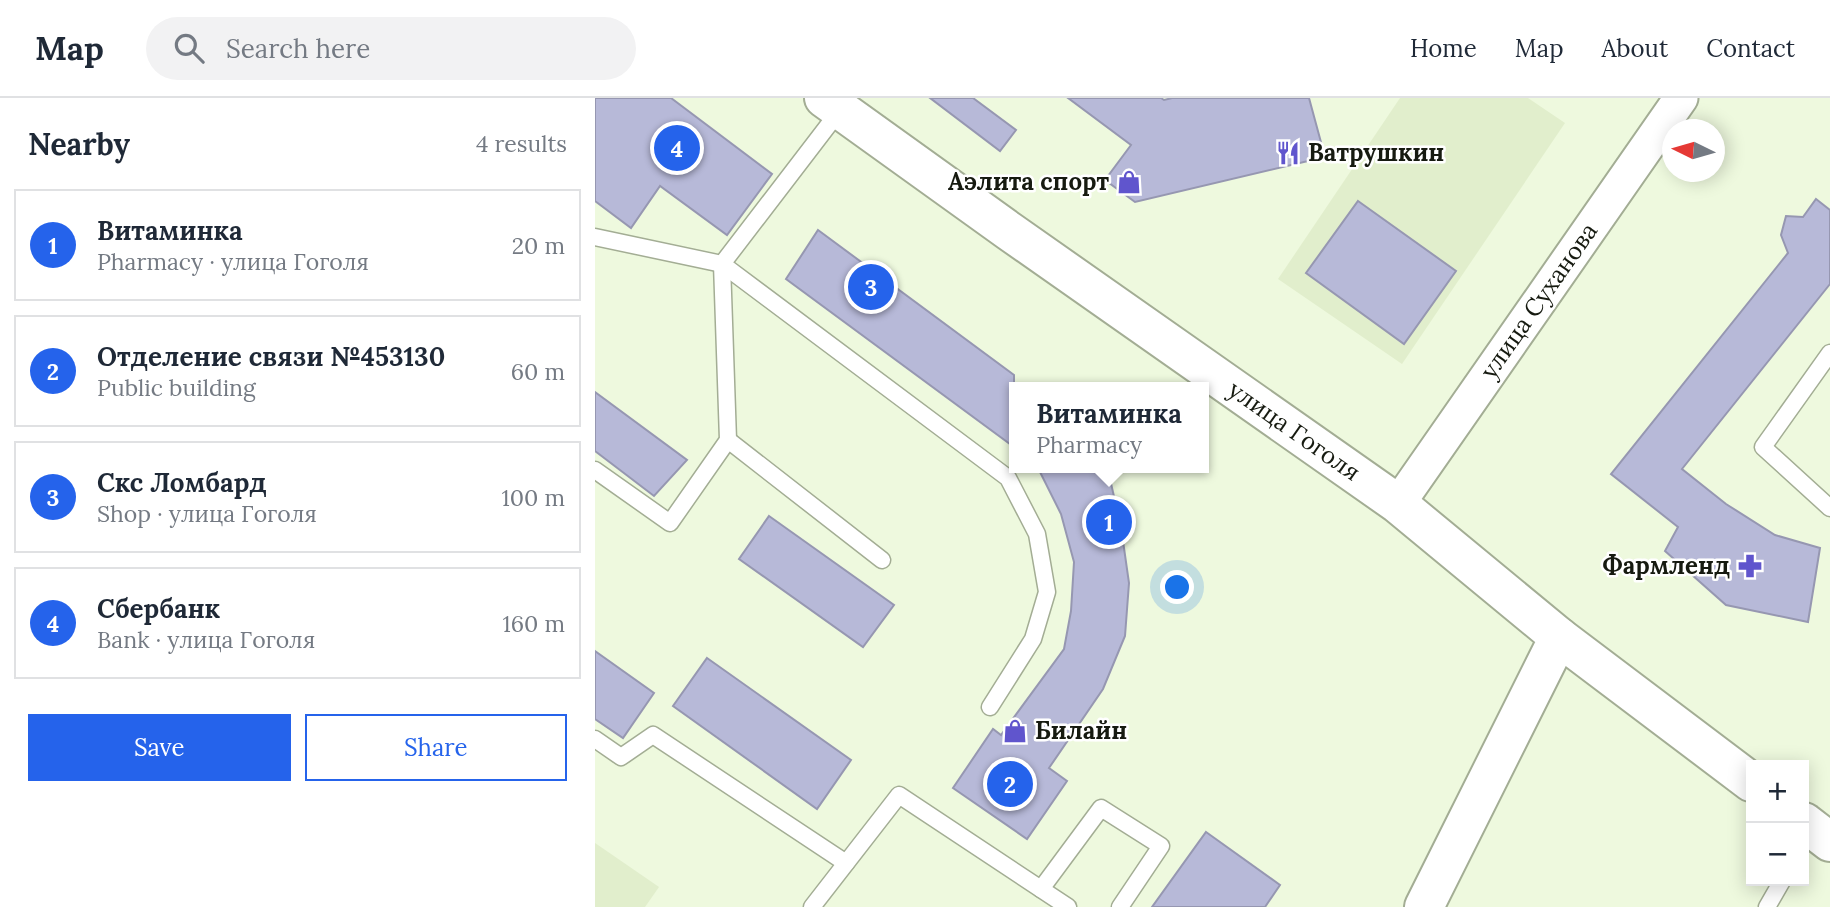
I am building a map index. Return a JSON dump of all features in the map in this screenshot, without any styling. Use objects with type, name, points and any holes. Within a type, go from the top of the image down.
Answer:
[{"type":"main road","name":"улица Гоголя","points":[[832,104],[1398,504],[1559,637],[1746,778]]},
{"type":"main road","points":[[1424,907],[1559,637]]},
{"type":"street","name":"улица Суханова","points":[[1398,504],[1681,98]]},
{"type":"lane","points":[[595,470],[670,523],[728,440],[722,264],[832,104]]},
{"type":"lane","points":[[595,237],[722,264],[1009,478],[1037,534],[1047,592],[1033,639],[990,707]]},
{"type":"lane","points":[[1830,354],[1763,447],[1830,508]]},
{"type":"lane","points":[[728,440],[882,560]]},
{"type":"lane","points":[[595,739],[621,757],[653,735],[846,863]]},
{"type":"lane","points":[[812,907],[899,794],[1068,907]]},
{"type":"lane","points":[[1041,889],[1101,808],[1161,846],[1120,907]]},
{"type":"lane","points":[[1767,907],[1779,886]]},
{"type":"shaded area","points":[[1400,98],[1528,98],[1565,123],[1402,364],[1278,279]]},
{"type":"shaded area","points":[[595,843],[659,887],[645,907],[595,907]]},
{"type":"building","points":[[595,98],[671,98],[772,174],[727,235],[660,186],[631,228],[595,201]]},
{"type":"building","points":[[930,98],[973,98],[1016,130],[1000,151]]},
{"type":"building","points":[[1068,98],[1309,98],[1325,157],[1135,202],[1105,180],[1131,145]]},
{"type":"building","points":[[1816,199],[1830,210],[1830,284],[1682,469],[1726,504],[1775,535],[1820,548],[1808,622],[1726,605],[1665,551],[1678,527],[1611,474],[1788,253],[1781,235],[1786,216],[1803,217]]},
{"type":"building","points":[[1358,201],[1456,271],[1404,344],[1306,273]]},
{"type":"building","points":[[818,230],[1014,375],[1014,382],[1009,382],[1009,443],[786,279]]},
{"type":"building","points":[[595,392],[687,460],[654,496],[595,451]]},
{"type":"building","points":[[1040,473],[1107,473],[1121,527],[1129,583],[1125,636],[1103,689],[1049,768],[1067,781],[1027,839],[953,788],[993,729],[1001,735],[1064,649],[1071,611],[1074,562],[1061,514]]},
{"type":"building","points":[[769,516],[894,605],[863,647],[739,559]]},
{"type":"building","points":[[595,651],[654,693],[623,738],[595,719]]},
{"type":"building","points":[[707,658],[851,760],[817,809],[673,706]]},
{"type":"building","points":[[1206,832],[1280,885],[1265,907],[1152,907]]},
{"type":"place","name":"Сбербанк","points":[[677,148]]},
{"type":"place","name":"Ватрушкин","points":[[1288,153]]},
{"type":"place","name":"Аэлита спорт","points":[[1129,182]]},
{"type":"place","name":"Скс Ломбард","points":[[871,287]]},
{"type":"place","name":"Витаминка","points":[[1109,522]]},
{"type":"place","name":"Фармленд","points":[[1750,566]]},
{"type":"place","name":"Билайн","points":[[1015,731]]},
{"type":"place","name":"Отделение связи №453130","points":[[1010,784]]}]
